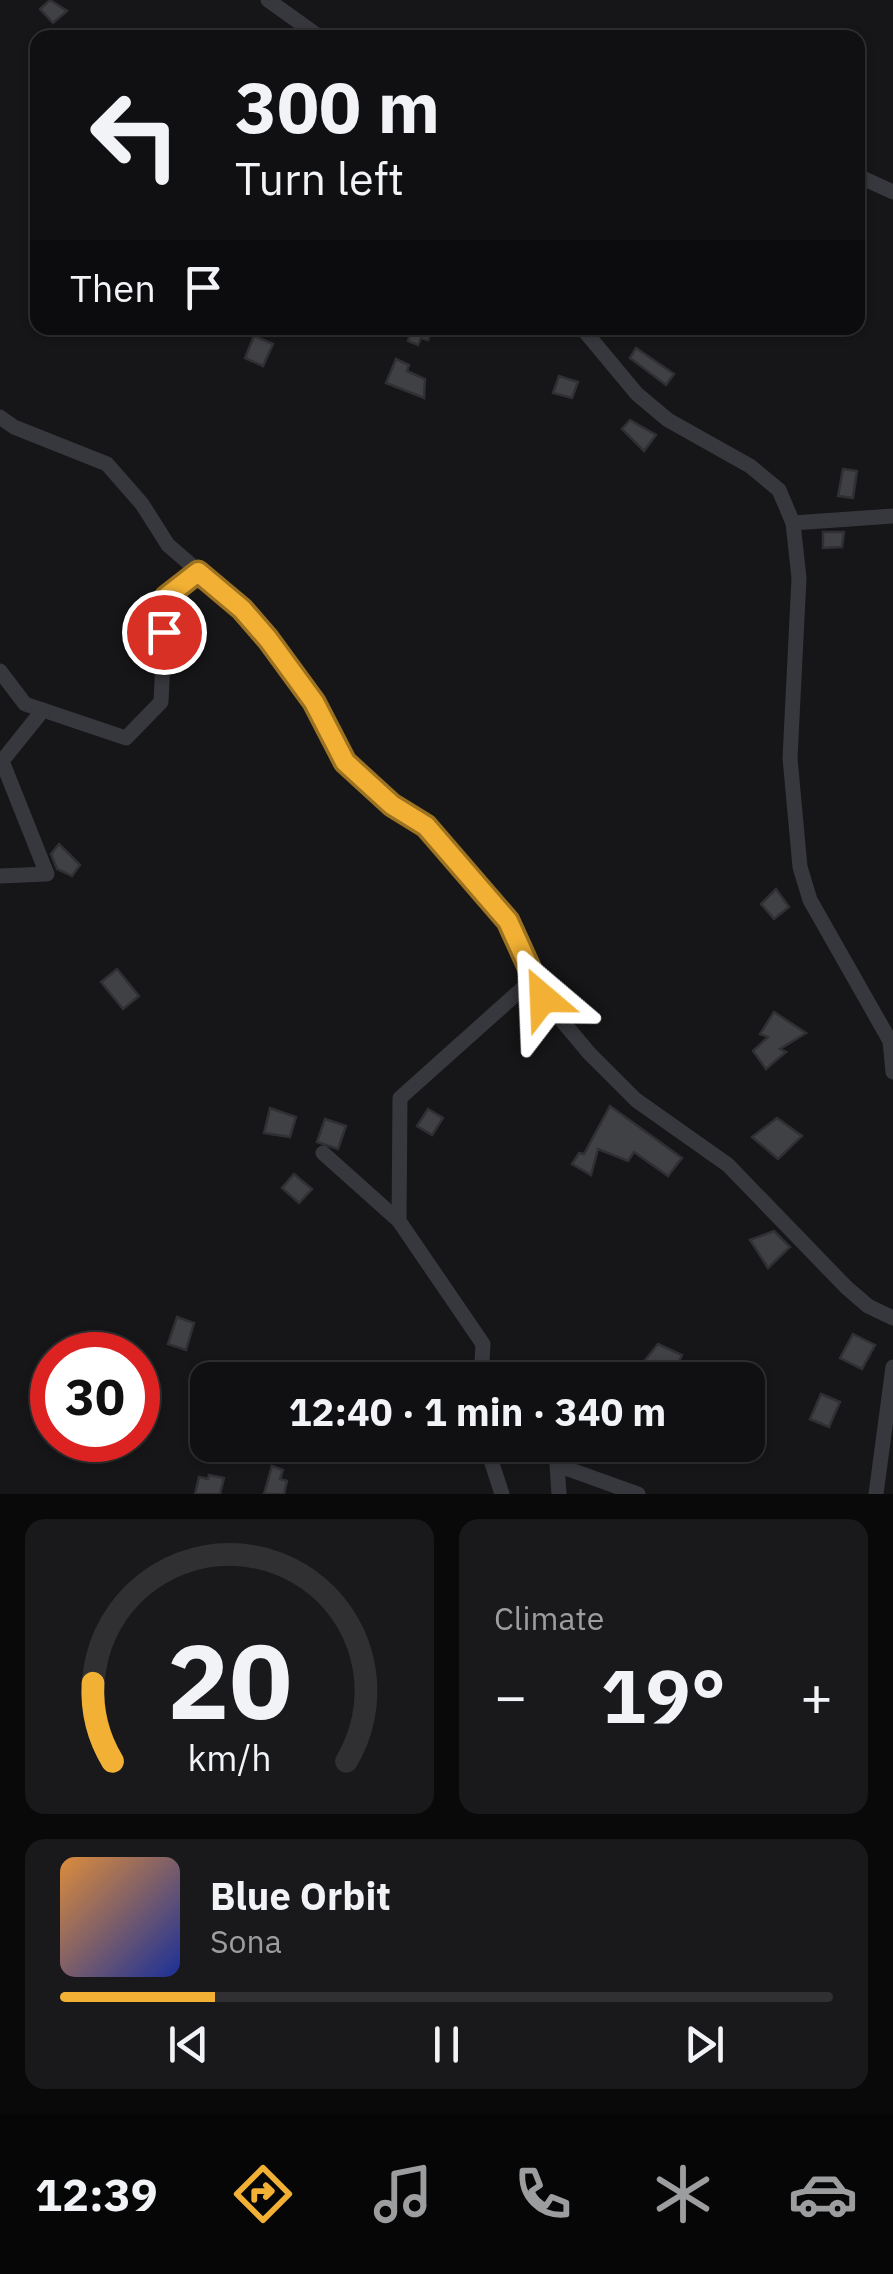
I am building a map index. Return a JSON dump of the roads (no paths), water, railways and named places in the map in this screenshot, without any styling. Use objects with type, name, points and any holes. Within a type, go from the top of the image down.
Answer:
[{"type":"street","points":[[268,0],[311,30]]},
{"type":"street","points":[[865,179],[893,192]]},
{"type":"street","points":[[588,335],[637,394],[668,420],[750,466],[780,490],[793,523],[799,578],[790,758],[800,868],[810,900],[890,1041],[893,1072]]},
{"type":"street","points":[[0,417],[14,427],[107,464],[142,504],[168,544],[242,609],[268,639],[314,702],[345,762],[392,805],[426,826],[508,921],[543,998],[589,1053],[636,1100],[728,1165],[846,1287],[868,1306],[893,1318]]},
{"type":"street","points":[[793,523],[893,516]]},
{"type":"street","points":[[0,671],[25,704],[126,738],[160,702],[166,597],[198,572]]},
{"type":"street","points":[[0,876],[47,874],[2,761],[42,710]]},
{"type":"street","points":[[399,1222],[400,1098],[534,979]]},
{"type":"street","points":[[324,1153],[399,1222],[482,1344],[482,1362]]},
{"type":"street","points":[[876,1494],[893,1367]]},
{"type":"street","points":[[492,1462],[502,1494]]},
{"type":"street","points":[[559,1494],[556,1465],[638,1494]]}]
